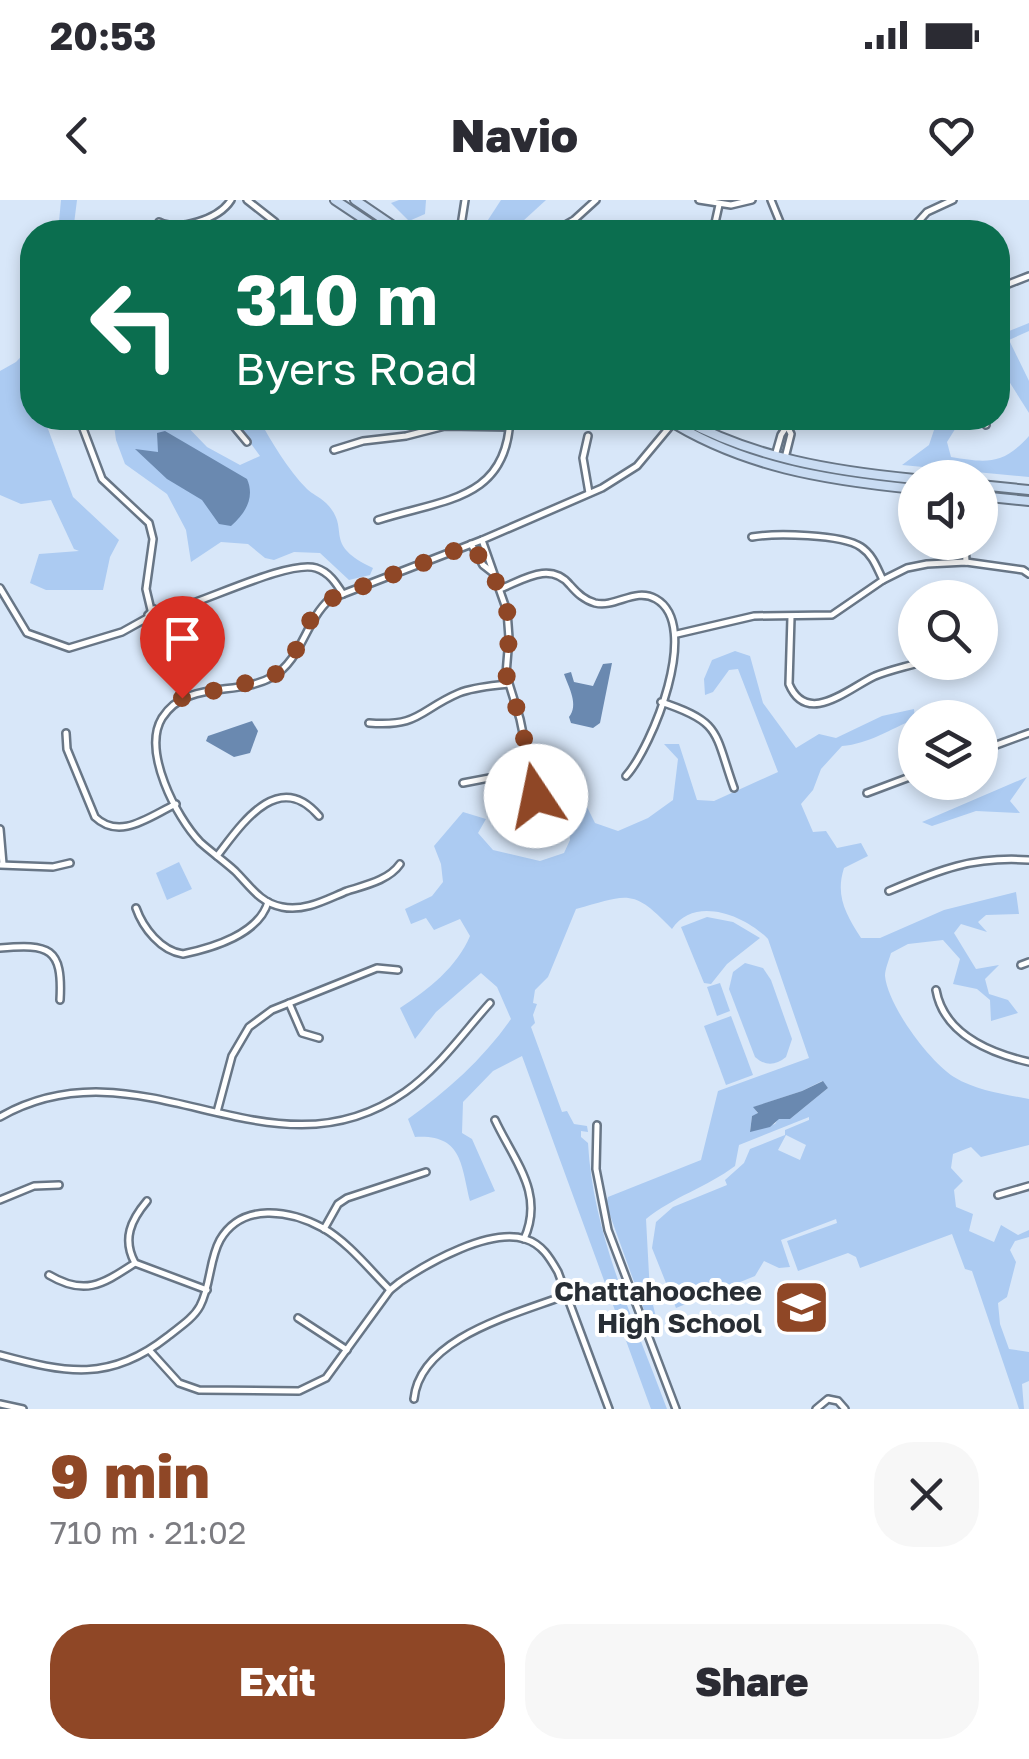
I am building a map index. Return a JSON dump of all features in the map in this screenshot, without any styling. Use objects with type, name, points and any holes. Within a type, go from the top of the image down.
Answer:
[{"type":"main road","points":[[335,200],[365,220]]},
{"type":"main road","points":[[355,200],[384,220]]},
{"type":"main road","points":[[690,430],[714,446],[766,465],[830,480],[898,487]]},
{"type":"main road","points":[[701,430],[780,457],[898,477]]},
{"type":"main road","points":[[998,487],[1029,490]]},
{"type":"main road","points":[[998,498],[1029,501]]},
{"type":"street","points":[[200,220],[226,207],[230,200]]},
{"type":"street","points":[[247,200],[272,220]]},
{"type":"street","points":[[574,220],[596,200]]},
{"type":"street","points":[[699,200],[719,205],[752,200]]},
{"type":"street","points":[[920,220],[953,200]]},
{"type":"street","points":[[716,220],[719,205]]},
{"type":"street","points":[[84,430],[102,479],[148,523],[153,538],[146,589],[153,613]]},
{"type":"street","points":[[236,430],[247,442]]},
{"type":"street","points":[[334,450],[362,441],[429,430]]},
{"type":"street","points":[[378,520],[476,489],[500,468],[510,430]]},
{"type":"street","points":[[400,864],[385,877],[308,906],[287,908],[268,902],[194,834],[176,804],[154,748],[164,714],[182,698],[272,677],[290,662],[319,609],[343,594],[589,494],[637,466],[665,430]]},
{"type":"street","points":[[780,457],[791,434],[789,430]]},
{"type":"street","points":[[588,436],[583,458],[589,494]]},
{"type":"street","points":[[752,538],[779,532],[851,541],[873,558],[883,580]]},
{"type":"street","points":[[482,540],[510,624],[504,664],[536,796],[529,810]]},
{"type":"street","points":[[472,544],[492,572]]},
{"type":"street","points":[[677,634],[754,616],[832,615],[883,580],[907,568],[927,564],[966,562],[1029,574]]},
{"type":"street","points":[[0,588],[27,633],[69,648],[122,632],[153,613],[189,606],[303,566],[325,572],[343,594]]},
{"type":"street","points":[[500,590],[548,572],[562,577],[579,595],[595,602],[610,603],[634,595],[649,596],[662,603],[677,634],[662,702],[646,749],[626,776]]},
{"type":"street","points":[[791,617],[789,684],[793,693],[806,703],[827,704],[879,675],[898,669]]},
{"type":"street","points":[[368,723],[394,726],[462,692],[508,684]]},
{"type":"street","points":[[662,702],[695,713],[709,723],[734,788]]},
{"type":"street","points":[[66,733],[68,749],[95,816],[102,823],[122,828],[176,804]]},
{"type":"street","points":[[998,744],[1029,733]]},
{"type":"street","points":[[463,783],[531,770]]},
{"type":"street","points":[[867,793],[898,781]]},
{"type":"street","points":[[217,856],[251,813],[267,802],[296,800],[319,816]]},
{"type":"street","points":[[0,828],[1,864],[53,867],[70,863]]},
{"type":"street","points":[[889,891],[972,861],[1029,860]]},
{"type":"street","points":[[136,908],[162,946],[183,954],[250,929],[262,917],[268,902]]},
{"type":"street","points":[[0,948],[34,946],[50,952],[60,965],[60,1000]]},
{"type":"street","points":[[1020,965],[1029,962]]},
{"type":"street","points":[[217,1112],[232,1056],[241,1038],[261,1017],[377,968],[398,970]]},
{"type":"street","points":[[936,990],[942,1010],[977,1044],[1029,1062]]},
{"type":"street","points":[[288,1003],[302,1033],[319,1038]]},
{"type":"street","points":[[0,1118],[30,1104],[85,1091],[136,1093],[264,1123],[330,1123],[394,1099],[418,1081],[490,1004]]},
{"type":"street","points":[[496,1120],[531,1192],[532,1218],[524,1239]]},
{"type":"street","points":[[597,1126],[596,1169],[608,1230],[676,1409]]},
{"type":"street","points":[[324,1229],[338,1204],[347,1198],[426,1172]]},
{"type":"street","points":[[0,1200],[34,1186],[59,1185]]},
{"type":"street","points":[[998,1194],[1029,1186]]},
{"type":"street","points":[[147,1201],[128,1232],[136,1262],[207,1290]]},
{"type":"street","points":[[0,1356],[94,1371],[123,1365],[150,1350],[198,1310],[219,1242],[234,1223],[267,1212],[302,1219],[324,1229],[390,1290]]},
{"type":"street","points":[[150,1350],[166,1372],[199,1390],[299,1392],[326,1378],[390,1290],[411,1274],[484,1240],[524,1239],[547,1254],[609,1409]]},
{"type":"street","points":[[50,1275],[72,1286],[86,1286],[112,1279],[136,1262]]},
{"type":"street","points":[[414,1399],[420,1376],[454,1342],[566,1295]]},
{"type":"street","points":[[298,1318],[348,1350]]},
{"type":"street","points":[[816,1409],[828,1399],[838,1401],[846,1409]]},
{"type":"street","points":[[0,1404],[23,1409]]},
{"type":"shaded area","points":[[61,200],[77,200],[74,220],[59,220]]},
{"type":"shaded area","points":[[426,200],[425,214],[408,220],[391,203]]},
{"type":"shaded area","points":[[501,200],[546,200],[524,220],[488,220]]},
{"type":"shaded area","points":[[1029,323],[1029,331],[1010,340],[1010,331]]},
{"type":"shaded area","points":[[1010,342],[1029,381],[1029,413],[1010,383]]},
{"type":"shaded area","points":[[20,358],[20,430],[48,430],[73,497],[119,540],[110,557],[103,590],[46,590],[30,583],[39,554],[79,551],[74,549],[51,500],[21,504],[0,495],[0,371]]},
{"type":"shaded area","points":[[115,430],[191,430],[207,447],[240,465],[260,456],[241,430],[265,430],[293,473],[334,513],[342,544],[373,568],[370,575],[349,580],[320,553],[294,552],[274,560],[265,558],[248,544],[221,542],[191,562],[186,530],[167,494],[125,464]]},
{"type":"shaded area","points":[[934,430],[954,430],[947,442],[951,457],[975,460],[909,460],[929,445]]},
{"type":"shaded area","points":[[165,431],[247,479],[248,504],[231,526],[219,524],[202,500],[167,479],[135,449],[158,452],[157,433]]},
{"type":"shaded area","points":[[1029,436],[1029,477],[998,474],[998,460],[994,460],[1011,452]]},
{"type":"shaded area","points":[[735,651],[750,656],[763,703],[796,748],[819,734],[836,738],[898,712],[898,727],[842,746],[821,769],[813,790],[801,804],[813,832],[826,831],[837,848],[861,843],[868,856],[844,868],[841,887],[844,904],[861,938],[880,938],[944,910],[1016,892],[1019,914],[986,915],[978,922],[987,932],[961,924],[954,933],[976,969],[999,965],[985,979],[989,994],[1008,1000],[1018,1013],[991,1021],[990,1000],[977,989],[953,984],[960,959],[943,940],[908,944],[891,953],[885,976],[902,1017],[944,1069],[972,1086],[1029,1099],[1029,1145],[981,1157],[971,1147],[953,1154],[951,1168],[963,1181],[954,1190],[956,1207],[973,1214],[969,1231],[994,1242],[1001,1225],[1018,1235],[1029,1230],[1029,1237],[1015,1241],[1010,1250],[1016,1262],[1007,1297],[998,1303],[1009,1349],[1029,1352],[1029,1381],[1022,1384],[1024,1409],[1019,1409],[972,1271],[965,1269],[952,1234],[860,1268],[856,1257],[848,1253],[798,1271],[787,1241],[837,1223],[836,1219],[781,1240],[790,1267],[779,1268],[764,1261],[755,1276],[676,1308],[652,1248],[656,1222],[673,1207],[727,1185],[725,1180],[744,1163],[750,1149],[785,1135],[785,1130],[809,1117],[739,1145],[735,1166],[646,1219],[650,1293],[659,1329],[652,1332],[606,1204],[608,1197],[701,1160],[718,1091],[809,1058],[768,939],[733,916],[720,912],[693,913],[672,929],[647,906],[628,898],[576,909],[548,977],[535,990],[533,1003],[537,1004],[531,1027],[562,1112],[567,1111],[574,1124],[587,1126],[588,1132],[581,1131],[581,1137],[588,1143],[607,1245],[667,1409],[651,1409],[522,1056],[493,1071],[463,1102],[462,1133],[472,1139],[495,1191],[470,1201],[461,1164],[451,1146],[430,1137],[415,1137],[408,1119],[464,1074],[511,1019],[497,987],[481,973],[436,1012],[415,1039],[400,1008],[441,977],[470,936],[460,919],[434,930],[426,918],[411,924],[405,909],[432,896],[443,882],[434,846],[463,812],[486,819],[478,833],[493,850],[540,861],[564,853],[570,840],[567,806],[584,801],[595,823],[618,831],[648,818],[673,800],[678,759],[664,744],[679,744],[697,800],[714,801],[778,772],[738,669],[729,670],[713,692],[705,695],[704,679],[712,660]],"holes":[[[822,1081],[828,1088],[790,1119],[778,1119],[775,1124],[750,1131],[752,1116],[758,1114],[754,1107]],[[786,1135],[806,1145],[800,1160],[778,1150]]]},
{"type":"shaded area","points":[[612,663],[600,723],[593,728],[571,723],[573,702],[564,674],[571,672],[574,682],[593,686],[603,664]]},
{"type":"shaded area","points":[[252,721],[258,731],[250,753],[234,757],[206,741],[208,736]]},
{"type":"shaded area","points":[[1027,777],[1010,801],[1020,813],[976,811],[932,826],[922,822],[973,800],[998,800],[998,789]]},
{"type":"shaded area","points":[[179,862],[192,889],[167,900],[156,873]]},
{"type":"shaded area","points":[[707,917],[733,922],[760,938],[727,964],[711,984],[704,983],[681,927]]},
{"type":"shaded area","points":[[745,963],[763,968],[771,980],[792,1039],[786,1057],[774,1063],[755,1057],[729,989],[733,972]]},
{"type":"shaded area","points":[[720,983],[730,1011],[717,1016],[707,987]]},
{"type":"shaded area","points":[[731,1016],[753,1075],[726,1085],[704,1026]]},
{"type":"shaded area","points":[[823,1081],[828,1088],[790,1119],[779,1119],[770,1127],[750,1132],[752,1116],[758,1113],[753,1107]]},
{"type":"place","name":"Chattahoochee High School","points":[[801,1307]]},
{"type":"route","points":[[182,698],[272,677],[290,662],[311,619],[330,599],[472,544],[492,572],[507,611],[510,624],[504,664],[536,796]]}]
